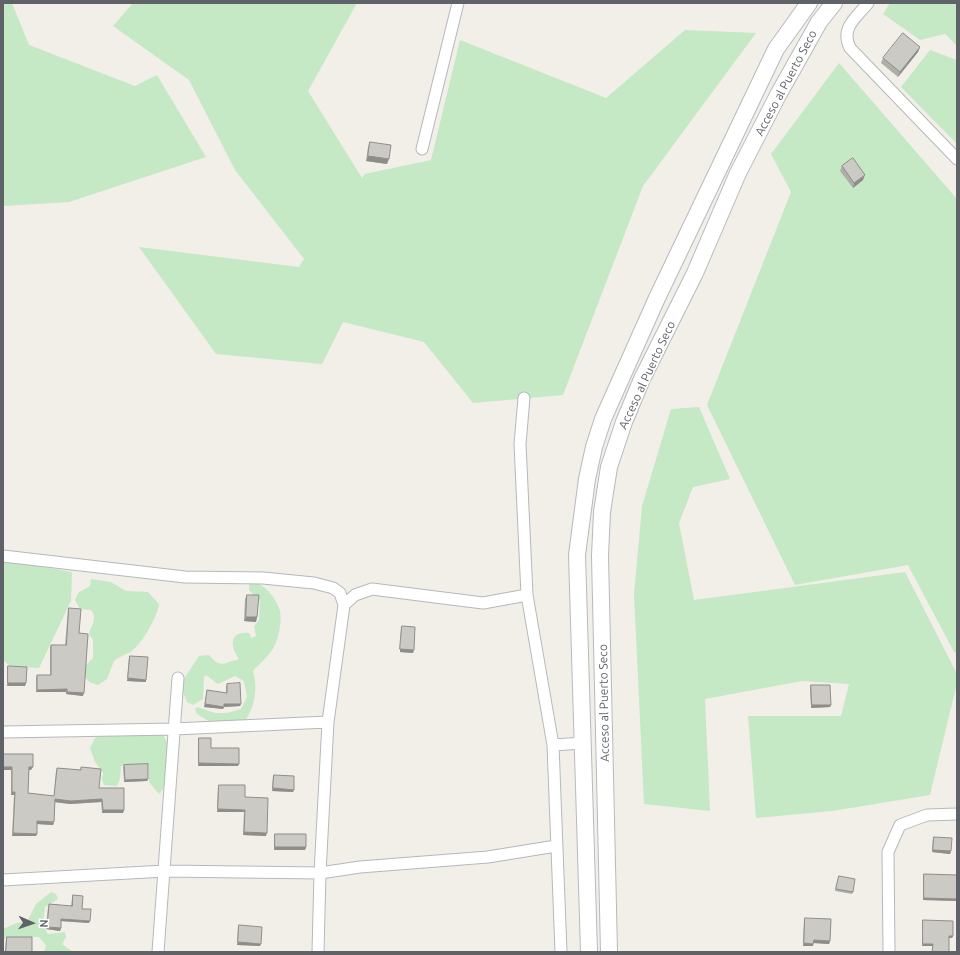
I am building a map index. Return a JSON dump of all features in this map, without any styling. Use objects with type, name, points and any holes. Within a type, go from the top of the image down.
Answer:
[{"type":"main road","name":"Acceso al Puerto Seco","points":[[589,952],[577,555],[587,479],[602,419],[776,49],[809,3]]},
{"type":"main road","name":"Acceso al Puerto Seco","points":[[610,952],[600,556],[602,512],[609,467],[624,422],[642,379],[695,273],[738,173],[782,88],[819,22],[834,3]]},
{"type":"street","points":[[422,149],[458,3]]},
{"type":"street","points":[[868,3],[847,29],[846,38],[850,48],[957,159]]},
{"type":"street","points":[[524,398],[520,444],[527,595],[554,745],[556,846],[561,952]]},
{"type":"street","points":[[3,556],[185,577],[263,578],[314,583],[334,588],[340,593],[344,605],[328,722],[320,873],[318,952]]},
{"type":"street","points":[[344,605],[355,595],[372,589],[483,603],[527,595]]},
{"type":"street","points":[[158,952],[178,678]]},
{"type":"street","points":[[3,732],[174,729],[328,722]]},
{"type":"street","points":[[554,745],[583,743]]},
{"type":"street","points":[[889,952],[888,852],[900,825],[927,815],[957,814]]},
{"type":"street","points":[[3,880],[165,871],[320,873],[360,867],[488,857],[556,846]]},
{"type":"green space","points":[[3,3],[12,3],[29,45],[135,86],[157,75],[206,157],[69,202],[3,206]]},
{"type":"green space","points":[[133,3],[357,3],[308,91],[362,178],[365,174],[431,160],[460,40],[606,98],[685,30],[756,33],[643,186],[563,395],[473,403],[424,342],[343,322],[322,364],[216,354],[139,247],[299,267],[304,259],[235,170],[189,80],[113,26]]},
{"type":"green space","points":[[890,3],[957,3],[957,46],[945,34],[920,40],[883,14]]},
{"type":"green space","points":[[930,50],[957,60],[957,144],[901,87]]},
{"type":"green space","points":[[839,63],[957,199],[957,653],[954,652],[908,565],[795,585],[707,405],[791,192],[771,154]]},
{"type":"green space","points":[[699,407],[730,479],[693,487],[679,523],[694,600],[905,572],[957,674],[957,683],[930,795],[832,811],[756,818],[748,716],[841,716],[849,684],[802,681],[705,699],[710,811],[644,804],[634,594],[642,506],[671,409]]},
{"type":"green space","points":[[3,560],[72,572],[71,601],[39,668],[10,666],[3,660]]},
{"type":"green space","points":[[91,579],[111,582],[126,591],[148,592],[159,604],[153,622],[141,641],[133,650],[114,661],[107,679],[98,685],[91,683],[81,674],[84,667],[93,658],[93,640],[89,634],[94,616],[91,610],[80,609],[75,600],[78,593],[90,586]]},
{"type":"green space","points":[[251,582],[264,587],[272,595],[280,612],[280,628],[274,647],[253,671],[255,677],[255,697],[245,721],[212,723],[197,714],[195,709],[197,707],[215,713],[227,713],[241,709],[247,697],[244,681],[235,676],[218,684],[206,675],[204,677],[203,699],[193,705],[187,702],[182,689],[182,682],[199,656],[209,655],[216,662],[221,664],[237,660],[239,659],[233,645],[233,640],[235,637],[242,633],[249,633],[251,638],[256,636],[254,626],[259,620],[260,601],[249,590],[249,584]]},
{"type":"green space","points":[[161,732],[167,743],[169,755],[166,781],[162,791],[159,794],[149,782],[149,765],[121,766],[120,779],[117,786],[104,785],[102,780],[103,773],[95,762],[90,748],[95,738],[99,735],[128,735]]},
{"type":"green space","points":[[51,892],[56,894],[58,899],[45,907],[43,923],[47,933],[49,934],[65,932],[66,937],[62,944],[73,952],[44,952],[46,945],[39,937],[8,937],[3,939],[3,929],[16,923],[27,922],[36,904]]},
{"type":"building","points":[[903,33],[920,47],[900,72],[883,58]]},
{"type":"building","points":[[370,142],[391,145],[389,159],[368,156]]},
{"type":"building","points":[[853,158],[865,175],[854,183],[842,166]]},
{"type":"building","points":[[247,595],[259,595],[257,617],[246,617]]},
{"type":"building","points":[[69,608],[81,609],[79,633],[88,634],[84,693],[67,692],[67,689],[37,690],[37,675],[51,675],[51,645],[66,645]]},
{"type":"building","points":[[402,626],[415,627],[414,650],[400,649]]},
{"type":"building","points":[[130,656],[148,657],[146,680],[128,678]]},
{"type":"building","points":[[8,666],[27,667],[26,683],[8,683]]},
{"type":"building","points":[[240,683],[241,704],[224,704],[224,707],[205,704],[207,690],[227,693],[227,684]]},
{"type":"building","points":[[811,685],[830,685],[831,705],[812,705]]},
{"type":"building","points":[[199,738],[211,738],[211,748],[239,748],[239,764],[199,763]]},
{"type":"building","points":[[3,754],[33,754],[33,767],[29,767],[28,793],[54,796],[57,768],[81,770],[81,767],[101,769],[99,788],[124,788],[124,810],[103,810],[102,799],[71,801],[55,799],[54,822],[37,821],[37,834],[13,833],[15,792],[12,792],[12,767],[3,767]]},
{"type":"building","points":[[148,764],[148,779],[125,780],[124,765]]},
{"type":"building","points":[[274,775],[294,776],[294,790],[273,788]]},
{"type":"building","points":[[219,785],[245,785],[245,797],[268,798],[267,833],[244,832],[245,810],[218,809]]},
{"type":"building","points":[[275,834],[306,834],[306,847],[275,847]]},
{"type":"building","points":[[934,837],[952,838],[951,851],[933,850]]},
{"type":"building","points":[[924,874],[957,875],[957,899],[924,898]]},
{"type":"building","points":[[839,876],[855,879],[853,892],[836,889]]},
{"type":"building","points":[[73,895],[83,896],[82,909],[91,909],[90,921],[61,919],[61,928],[47,927],[49,904],[72,906]]},
{"type":"building","points":[[805,918],[831,919],[830,941],[814,940],[813,944],[804,943]]},
{"type":"building","points":[[923,920],[953,921],[953,936],[949,936],[949,952],[932,952],[933,944],[923,944]]},
{"type":"building","points":[[239,925],[262,927],[261,944],[238,942]]},
{"type":"building","points":[[7,937],[32,937],[32,952],[6,952]]}]
